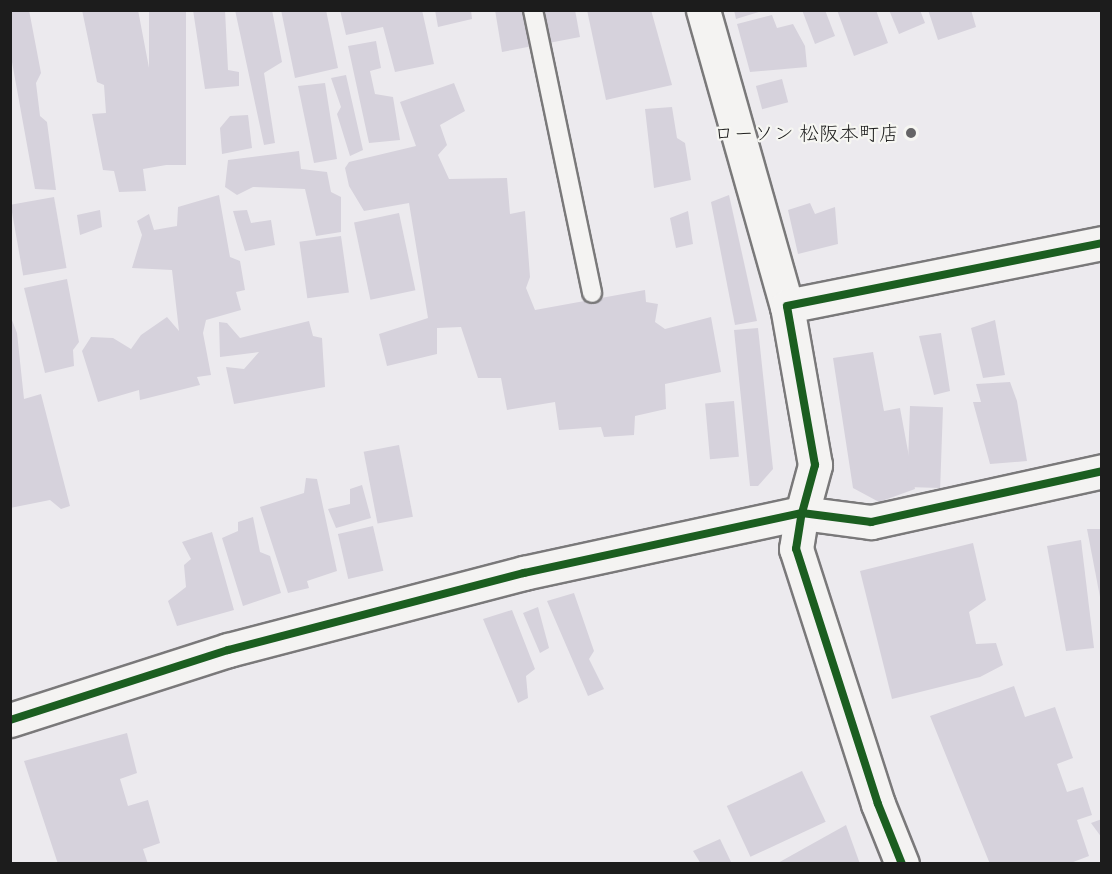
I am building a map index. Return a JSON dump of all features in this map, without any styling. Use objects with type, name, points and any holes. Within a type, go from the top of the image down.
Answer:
[{"type":"street","points":[[703,10],[787,306],[815,465],[802,513],[796,549],[878,804],[903,864]]},
{"type":"street","points":[[787,306],[1101,243]]},
{"type":"street","points":[[10,720],[228,650],[524,573],[802,513],[872,522],[1101,471]]},
{"type":"lane","points":[[533,10],[592,293]]},
{"type":"building","points":[[10,10],[29,10],[41,73],[36,83],[40,116],[47,122],[56,190],[35,189],[10,51]]},
{"type":"building","points":[[82,10],[138,10],[157,110],[163,116],[169,144],[158,145],[158,152],[169,156],[172,164],[143,169],[146,191],[119,192],[114,171],[103,170],[92,114],[106,113],[104,85],[97,82]]},
{"type":"building","points":[[149,10],[186,10],[186,165],[149,165]]},
{"type":"building","points":[[193,10],[225,10],[228,70],[239,72],[239,86],[205,89]]},
{"type":"building","points":[[235,10],[272,10],[282,62],[264,73],[275,143],[264,145]]},
{"type":"building","points":[[281,10],[326,10],[338,68],[295,78]]},
{"type":"building","points":[[340,10],[422,10],[434,64],[395,72],[383,27],[346,35]]},
{"type":"building","points":[[435,10],[471,10],[472,19],[438,27]]},
{"type":"building","points":[[495,10],[575,10],[580,37],[502,52]]},
{"type":"building","points":[[587,10],[651,10],[672,85],[606,100]]},
{"type":"building","points":[[734,10],[762,10],[762,11],[736,19]]},
{"type":"building","points":[[802,10],[825,10],[835,36],[815,44]]},
{"type":"building","points":[[837,10],[876,10],[888,43],[854,56]]},
{"type":"building","points":[[889,10],[920,10],[925,23],[899,34]]},
{"type":"building","points":[[928,10],[971,10],[976,27],[938,40]]},
{"type":"building","points":[[772,15],[777,28],[793,24],[805,46],[807,67],[750,72],[737,24]]},
{"type":"building","points":[[376,41],[381,68],[370,71],[375,94],[393,97],[400,140],[369,143],[348,46]]},
{"type":"building","points":[[346,75],[363,150],[350,156],[337,114],[341,107],[331,78]]},
{"type":"building","points":[[782,79],[788,102],[762,109],[756,86]]},
{"type":"building","points":[[325,83],[337,159],[314,163],[298,86]]},
{"type":"building","points":[[454,83],[465,111],[440,125],[447,145],[438,155],[449,179],[507,178],[510,214],[525,211],[530,277],[526,288],[535,310],[645,290],[646,302],[658,304],[655,322],[665,329],[711,317],[721,372],[665,384],[666,409],[635,416],[634,435],[604,437],[601,427],[559,430],[555,402],[507,410],[501,378],[478,378],[461,327],[437,328],[437,354],[387,366],[379,334],[428,318],[409,203],[364,211],[349,186],[345,168],[349,162],[416,146],[400,102]]},
{"type":"building","points":[[672,107],[677,138],[685,143],[691,180],[654,188],[645,109]]},
{"type":"building","points":[[248,115],[252,148],[222,154],[220,128],[230,116]]},
{"type":"building","points":[[299,151],[301,169],[327,172],[331,192],[341,197],[341,232],[316,236],[305,189],[253,187],[237,195],[225,187],[228,160]]},
{"type":"building","points":[[219,195],[230,257],[240,261],[245,290],[236,292],[241,310],[206,320],[203,333],[211,375],[197,377],[200,385],[140,400],[139,390],[98,402],[82,351],[91,337],[113,338],[131,349],[141,335],[167,317],[179,331],[172,270],[132,268],[142,235],[137,221],[149,214],[154,230],[177,226],[178,207]]},
{"type":"building","points":[[729,195],[757,321],[735,325],[711,202]]},
{"type":"building","points":[[54,197],[67,268],[23,276],[11,205]]},
{"type":"building","points":[[810,203],[815,214],[835,207],[838,244],[798,254],[788,210]]},
{"type":"building","points":[[100,210],[102,227],[80,235],[77,215]]},
{"type":"building","points":[[247,210],[251,223],[271,220],[275,245],[245,251],[233,211]]},
{"type":"building","points":[[688,211],[693,244],[676,248],[670,218]]},
{"type":"building","points":[[399,213],[415,290],[370,300],[354,223]]},
{"type":"building","points":[[341,236],[349,292],[307,298],[299,242]]},
{"type":"building","points":[[67,279],[79,342],[73,350],[74,366],[45,373],[24,288]]},
{"type":"building","points":[[10,315],[17,333],[24,399],[41,394],[70,506],[61,509],[50,500],[10,508]]},
{"type":"building","points":[[995,320],[1005,375],[983,378],[971,328]]},
{"type":"building","points":[[309,321],[313,336],[322,338],[325,387],[234,404],[226,367],[244,369],[259,352],[220,357],[219,322],[227,323],[240,338]]},
{"type":"building","points":[[758,328],[773,469],[758,486],[750,486],[734,330]]},
{"type":"building","points":[[941,333],[950,391],[934,395],[919,336]]},
{"type":"building","points":[[873,352],[884,411],[900,408],[915,489],[879,502],[853,488],[833,358]]},
{"type":"building","points":[[1010,382],[1017,401],[1027,461],[990,464],[973,402],[981,402],[976,384]]},
{"type":"building","points":[[734,401],[739,457],[710,459],[705,404]]},
{"type":"building","points":[[910,406],[943,407],[940,488],[907,487]]},
{"type":"building","points":[[399,445],[413,517],[378,524],[364,452]]},
{"type":"building","points":[[306,478],[317,479],[337,571],[307,581],[309,588],[288,593],[260,507],[304,493]]},
{"type":"building","points":[[362,485],[371,518],[336,528],[328,509],[350,504],[350,489]]},
{"type":"building","points":[[253,517],[260,552],[270,556],[281,593],[243,606],[222,538],[238,531],[238,522]]},
{"type":"building","points":[[373,526],[383,571],[348,579],[338,534]]},
{"type":"building","points":[[1087,529],[1102,529],[1102,597],[1100,597]]},
{"type":"building","points":[[212,532],[234,610],[177,626],[168,601],[186,587],[184,565],[191,559],[182,542]]},
{"type":"building","points":[[1081,540],[1094,648],[1066,651],[1047,546]]},
{"type":"building","points":[[973,543],[986,600],[969,612],[976,644],[996,643],[1003,665],[980,677],[892,699],[860,571]]},
{"type":"building","points":[[574,593],[594,651],[589,659],[604,689],[588,696],[547,601]]},
{"type":"building","points":[[538,607],[549,648],[540,653],[523,613]]},
{"type":"building","points":[[512,610],[535,669],[526,676],[528,698],[518,703],[483,619]]},
{"type":"building","points":[[1014,686],[1025,717],[1055,707],[1073,758],[1057,764],[1067,792],[1083,787],[1092,815],[1077,820],[1089,856],[1068,864],[990,864],[930,716]]},
{"type":"building","points":[[127,733],[137,773],[120,779],[128,806],[148,800],[160,843],[143,849],[148,864],[58,864],[24,761]]},
{"type":"building","points":[[802,771],[826,822],[750,857],[727,806]]},
{"type":"building","points":[[1102,819],[1102,838],[1091,823]]},
{"type":"building","points":[[846,825],[860,864],[776,864]]},
{"type":"building","points":[[720,839],[732,864],[701,864],[693,851]]},
{"type":"cycle path","points":[[10,720],[228,650],[524,573],[802,513],[815,465],[787,306],[1102,243]]},
{"type":"cycle path","points":[[902,864],[878,804],[796,549],[802,513],[871,522],[1102,471]]},
{"type":"place","name":"ローソン 松阪本町店","points":[[911,133]]}]
